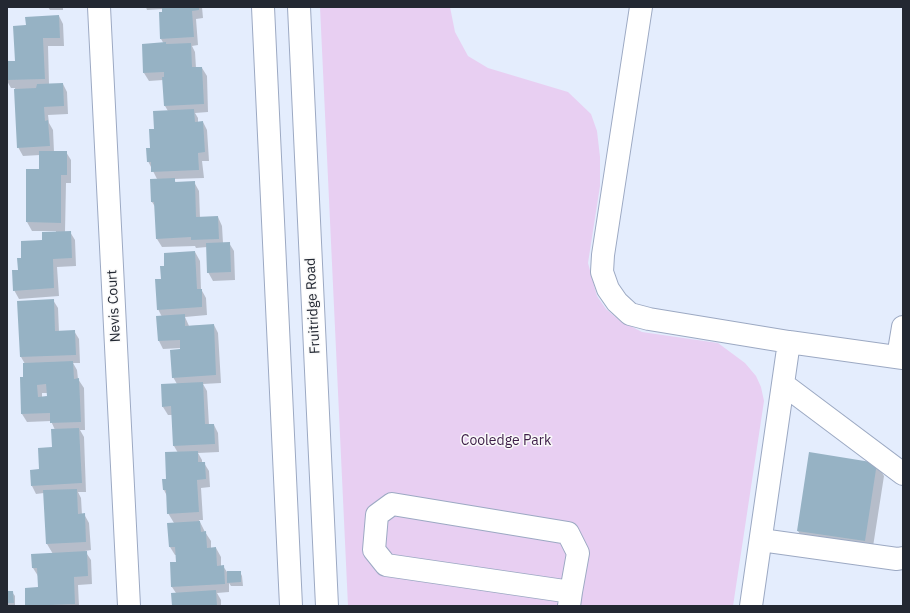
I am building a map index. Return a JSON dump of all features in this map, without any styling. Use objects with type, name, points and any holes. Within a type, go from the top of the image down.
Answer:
[{"type":"main road","name":"Nevis Court","points":[[99,7],[129,606]]},
{"type":"main road","points":[[263,7],[292,606]]},
{"type":"main road","name":"Fruitridge Road","points":[[299,7],[328,606]]},
{"type":"main road","points":[[641,7],[603,255],[602,272],[608,289],[617,302],[630,314],[649,319],[789,342],[901,357],[903,327]]},
{"type":"main road","points":[[751,606],[789,342]]},
{"type":"main road","points":[[784,384],[903,474]]},
{"type":"main road","points":[[392,504],[568,534],[578,552],[570,599],[386,565],[374,550],[377,515],[392,504]]},
{"type":"main road","points":[[761,540],[898,559],[903,558]]},
{"type":"green space","name":"Cooledge Park","points":[[320,7],[450,7],[455,32],[468,56],[488,68],[568,92],[591,114],[597,131],[600,157],[600,186],[588,263],[597,296],[606,309],[619,320],[642,332],[718,343],[745,363],[756,376],[761,387],[764,401],[733,606],[348,606]]},
{"type":"building","points":[[162,7],[199,7],[199,10],[192,11],[194,37],[160,39],[159,12],[162,12]]},
{"type":"building","points":[[59,15],[60,38],[43,38],[45,79],[7,80],[7,61],[15,61],[13,26],[26,25],[25,17]]},
{"type":"building","points":[[166,42],[166,44],[191,43],[192,67],[202,67],[204,104],[164,106],[162,77],[164,77],[164,72],[143,73],[142,44]]},
{"type":"building","points":[[63,83],[64,106],[44,107],[45,121],[48,120],[50,146],[17,148],[14,89],[36,88],[37,84]]},
{"type":"building","points":[[194,109],[195,122],[203,121],[205,152],[198,153],[199,170],[151,172],[151,162],[147,162],[146,148],[150,148],[149,129],[154,129],[153,111]]},
{"type":"building","points":[[39,151],[67,151],[67,175],[61,175],[61,223],[26,222],[26,169],[39,169]]},
{"type":"building","points":[[175,178],[175,182],[195,181],[196,217],[218,216],[219,239],[191,240],[191,237],[156,239],[154,202],[151,202],[150,179]]},
{"type":"building","points":[[71,231],[72,258],[53,259],[54,288],[13,291],[12,270],[18,270],[17,258],[21,258],[21,241],[42,240],[42,232]]},
{"type":"building","points":[[230,242],[231,272],[207,273],[206,243]]},
{"type":"building","points":[[195,251],[197,289],[202,289],[202,307],[157,310],[155,279],[161,279],[160,266],[164,266],[164,253]]},
{"type":"building","points":[[54,299],[55,331],[75,330],[76,355],[20,357],[17,301]]},
{"type":"building","points":[[185,314],[185,326],[214,324],[216,375],[172,378],[170,350],[180,349],[180,340],[158,341],[156,316]]},
{"type":"building","points":[[73,361],[74,379],[79,378],[81,422],[50,423],[50,413],[21,414],[20,377],[23,377],[23,363]],"holes":[[[46,384],[47,396],[38,397],[37,385]]]},
{"type":"building","points":[[203,382],[205,424],[214,424],[215,444],[173,446],[171,406],[162,407],[161,384]]},
{"type":"building","points":[[79,428],[82,483],[31,486],[30,470],[39,469],[38,448],[52,447],[51,429]]},
{"type":"building","points":[[198,451],[198,462],[205,462],[206,479],[197,480],[199,512],[167,514],[166,490],[163,490],[162,479],[166,479],[165,452]]},
{"type":"building","points":[[809,452],[877,463],[865,541],[797,531]]},
{"type":"building","points":[[77,489],[78,514],[85,513],[86,542],[46,544],[43,490]]},
{"type":"building","points":[[200,521],[201,532],[206,531],[207,548],[216,547],[217,566],[224,565],[225,584],[171,587],[170,562],[176,562],[175,547],[169,547],[167,523]]},
{"type":"building","points":[[87,551],[88,576],[74,577],[75,604],[25,606],[25,588],[38,587],[37,568],[32,568],[31,554]]},
{"type":"building","points":[[227,571],[241,571],[241,582],[227,583]]},
{"type":"building","points":[[216,590],[217,606],[172,606],[171,593]]},
{"type":"building","points":[[7,591],[13,591],[14,603],[7,603]]}]
